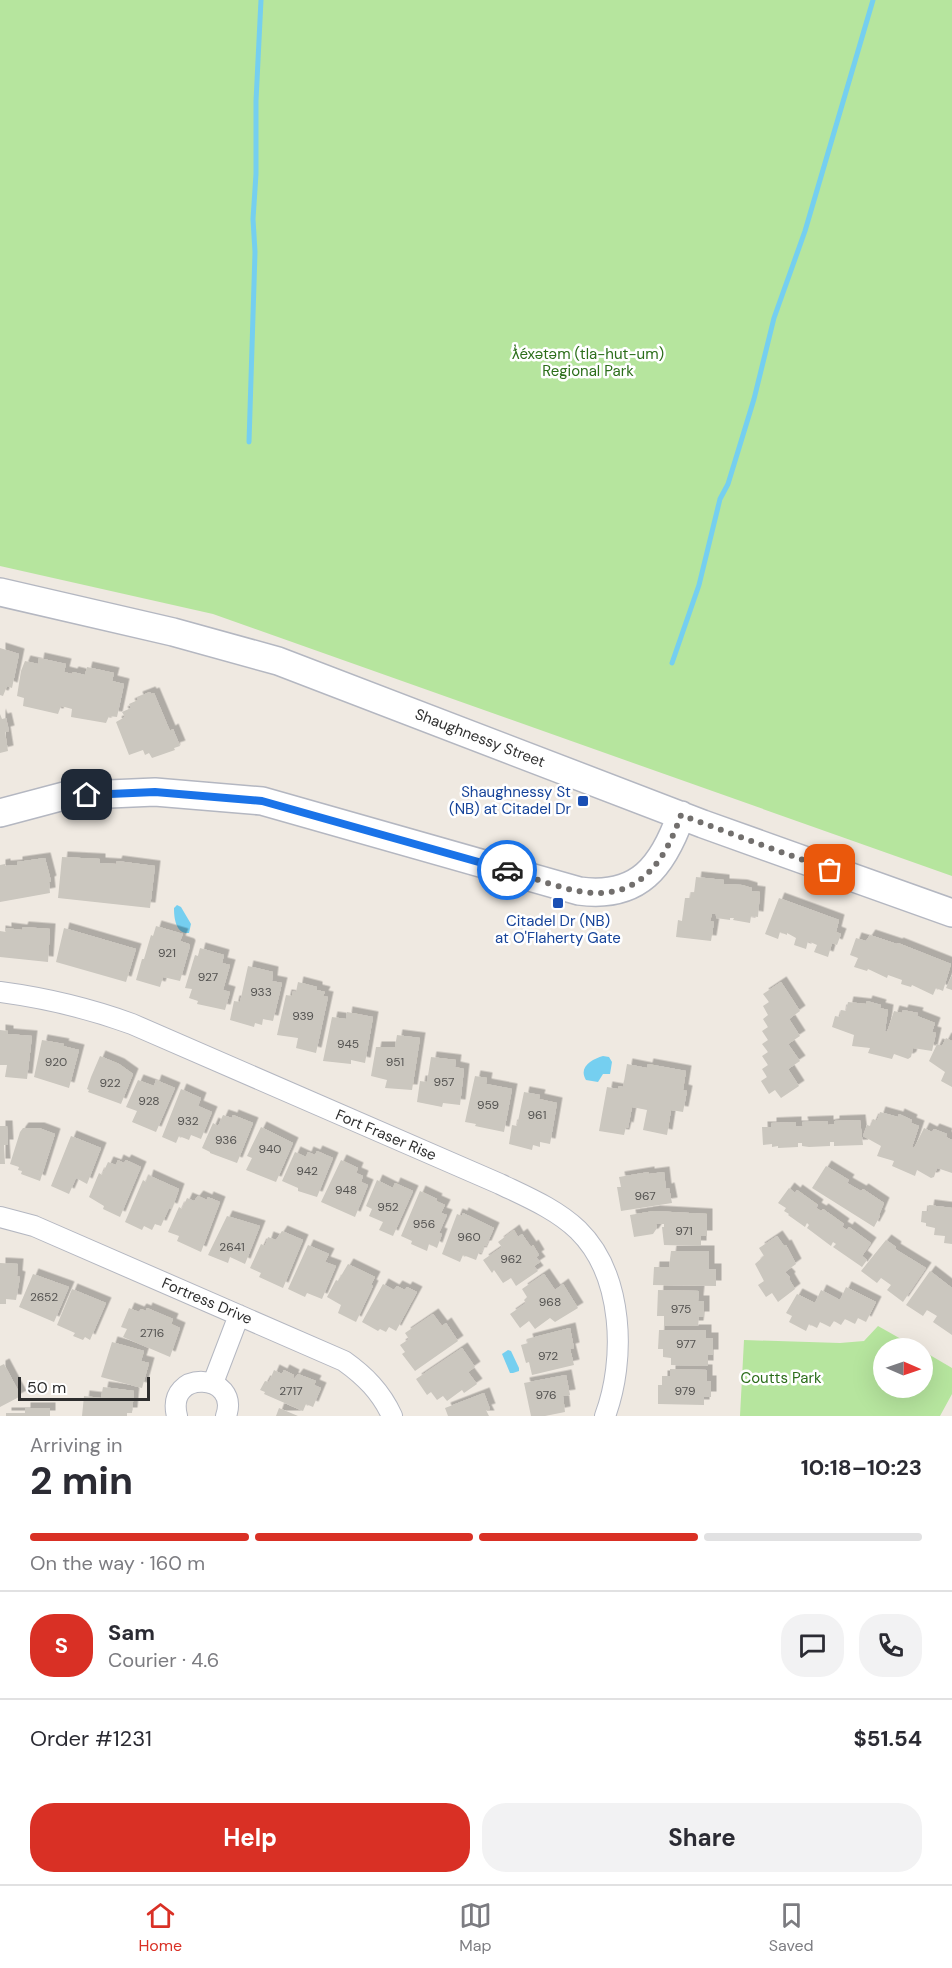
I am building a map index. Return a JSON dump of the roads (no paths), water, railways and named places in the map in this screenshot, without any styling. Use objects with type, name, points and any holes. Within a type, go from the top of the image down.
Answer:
[{"type":"main road","name":"Shaughnessy Street","points":[[0,592],[173,632],[278,661],[681,815],[952,913]]},
{"type":"main road","points":[[0,813],[64,796],[155,792],[262,801],[579,891],[596,893],[627,887],[656,867],[667,850],[681,815]]},
{"type":"street","name":"Fort Fraser Rise","points":[[0,993],[50,1000],[132,1024],[500,1184],[563,1217],[580,1231],[594,1250],[605,1268],[611,1288],[616,1325],[616,1366],[610,1402],[605,1416]]},
{"type":"street","name":"Fortress Drive","points":[[0,1217],[34,1226],[344,1361],[369,1381],[392,1416]]},
{"type":"street","points":[[213,1383],[239,1315]]},
{"type":"street","points":[[177,1416],[176,1406],[182,1390],[196,1381],[213,1383],[225,1395],[228,1403],[226,1416]]},
{"type":"water","points":[[177,905],[181,907],[191,924],[189,933],[181,931],[177,925],[174,908]]},
{"type":"water","points":[[603,1056],[609,1057],[612,1062],[610,1074],[603,1074],[598,1082],[586,1080],[584,1071],[587,1064]]},
{"type":"water","points":[[508,1350],[511,1351],[519,1371],[510,1373],[502,1354]]},
{"type":"waterway","points":[[249,442],[255,252],[253,219],[256,174],[256,101],[261,0]]},
{"type":"waterway","points":[[672,663],[699,585],[720,499],[728,484],[754,399],[774,318],[805,231],[873,0]]},
{"type":"place","name":"Shaughnessy St (NB) at Citadel Dr","points":[[583,801]]},
{"type":"place","name":"Citadel Dr (NB) at O'Flaherty Gate","points":[[558,903]]},
{"type":"park label","name":"ƛ̓éxətəm (tla-hut-um) Regional Park","points":[[588,362]]},
{"type":"park label","name":"Coutts Park","points":[[781,1378]]}]
